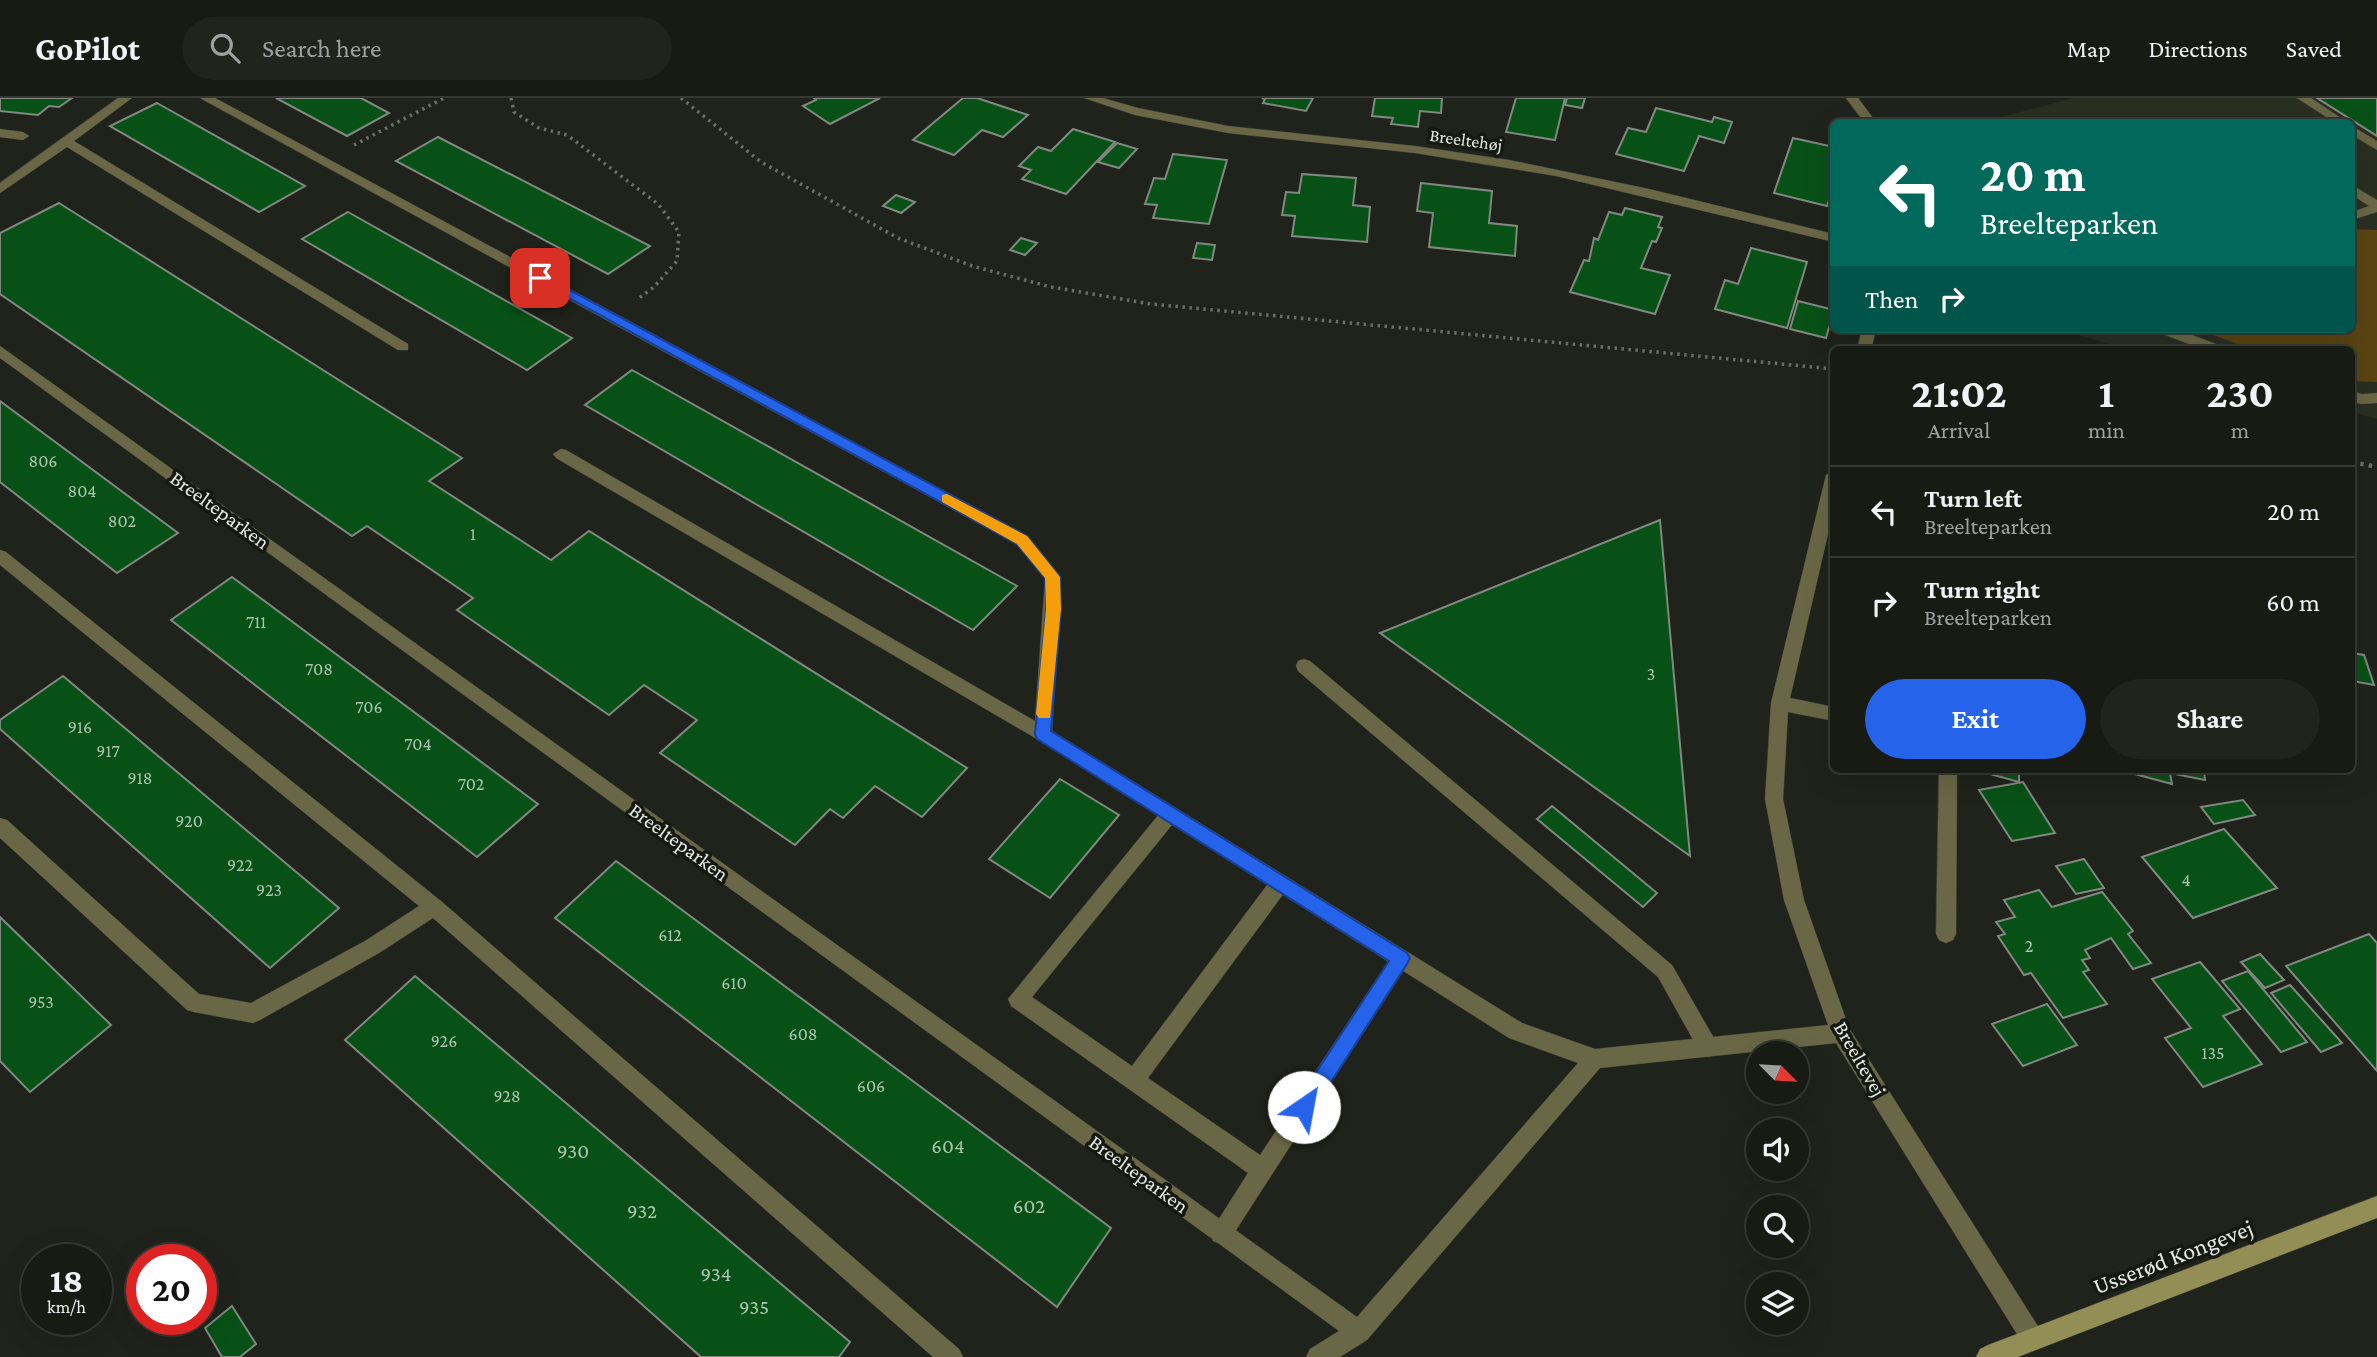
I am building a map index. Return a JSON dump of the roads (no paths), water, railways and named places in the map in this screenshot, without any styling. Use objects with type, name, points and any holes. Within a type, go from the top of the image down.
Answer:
[{"type":"main road","name":"Usserød Kongevej","points":[[1988,1357],[2377,1207]]},
{"type":"street","points":[[0,190],[126,98]]},
{"type":"street","points":[[206,98],[1022,540],[1053,577],[1043,734]]},
{"type":"street","name":"Breeltehøj","points":[[1090,98],[1234,132],[1458,155],[1558,171],[1830,237]]},
{"type":"street","points":[[1852,98],[1868,119]]},
{"type":"street","points":[[2304,98],[2336,119]]},
{"type":"street","points":[[2355,132],[2377,146]]},
{"type":"street","points":[[0,133],[23,136]]},
{"type":"street","points":[[66,141],[403,346]]},
{"type":"street","points":[[2355,191],[2377,207]]},
{"type":"street","points":[[2355,215],[2377,207]]},
{"type":"street","points":[[2173,333],[2208,346]]},
{"type":"street","name":"Breelteparken","points":[[0,351],[1359,1332]]},
{"type":"street","points":[[2355,397],[2377,397]]},
{"type":"street","points":[[561,454],[1043,734],[1516,1031],[1595,1059],[1841,1033]]},
{"type":"street","name":"Breeltevej","points":[[1830,492],[1780,703],[1774,799],[1794,900],[1841,1033],[2033,1339]]},
{"type":"street","points":[[0,556],[434,907],[951,1357]]},
{"type":"street","points":[[1304,666],[1665,971],[1708,1047]]},
{"type":"street","points":[[1780,703],[1830,713]]},
{"type":"street","points":[[1945,934],[1948,773]]},
{"type":"street","points":[[1170,814],[1018,999],[1263,1170]]},
{"type":"street","points":[[0,826],[194,1003],[253,1013],[372,947],[434,907]]},
{"type":"street","points":[[1134,1080],[1280,883]]},
{"type":"street","points":[[1221,1233],[1401,958]]},
{"type":"street","points":[[1318,1357],[1359,1332],[1595,1059]]}]
